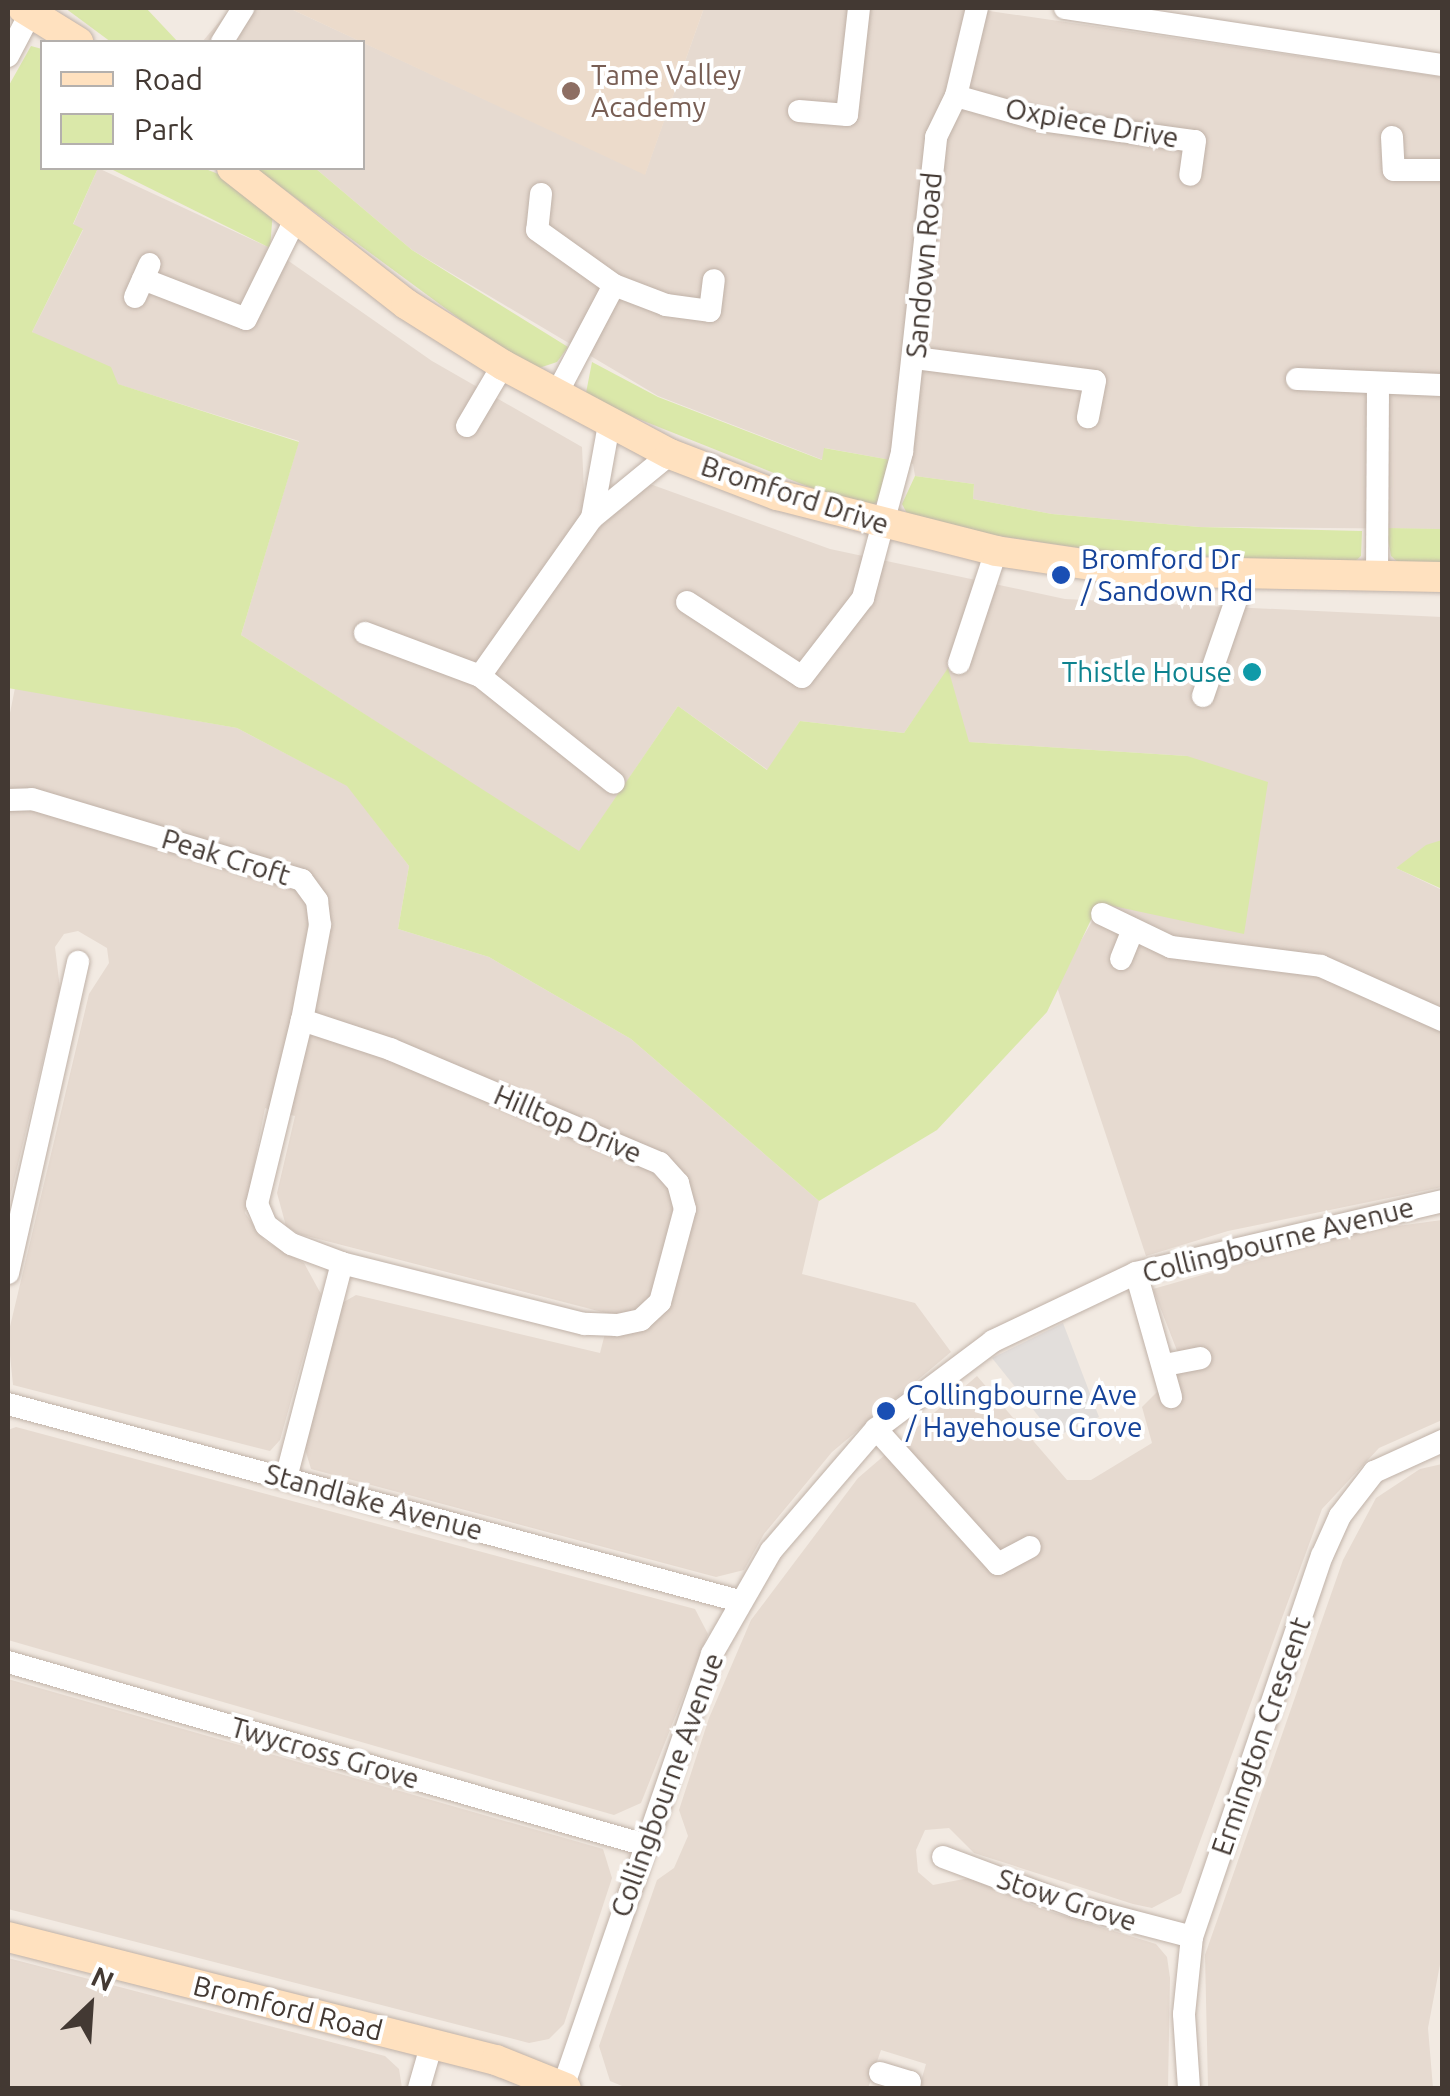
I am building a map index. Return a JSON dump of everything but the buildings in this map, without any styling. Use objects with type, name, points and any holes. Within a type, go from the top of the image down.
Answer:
[{"type":"street","points":[[223,40],[243,8]]},
{"type":"street","points":[[799,111],[847,114],[859,8]]},
{"type":"street","name":"Sandown Road","points":[[687,602],[802,677],[863,598],[886,526],[916,358],[936,137],[956,96],[976,8]]},
{"type":"street","points":[[1065,8],[1442,65]]},
{"type":"street","points":[[8,56],[27,10],[75,40]]},
{"type":"street","name":"Oxpiece Drive","points":[[956,96],[1041,120],[1195,141],[1190,174]]},
{"type":"street","points":[[1392,137],[1394,170],[1442,170]]},
{"type":"street","name":"Bromford Drive","points":[[234,170],[406,304],[503,365],[670,454],[777,495],[886,526],[996,551],[1132,571],[1442,577]]},
{"type":"street","points":[[541,194],[537,230],[614,285],[666,304],[710,311],[714,280]]},
{"type":"street","points":[[143,280],[246,319],[295,220]]},
{"type":"street","points":[[556,395],[614,285]]},
{"type":"street","points":[[916,358],[1095,381],[1088,417]]},
{"type":"street","points":[[468,426],[503,365]]},
{"type":"street","points":[[1296,379],[1442,385]]},
{"type":"street","points":[[1377,577],[1378,384]]},
{"type":"street","points":[[592,518],[609,424]]},
{"type":"street","points":[[480,676],[592,518],[670,454]]},
{"type":"street","points":[[958,663],[996,551]]},
{"type":"street","points":[[1203,696],[1245,574]]},
{"type":"street","points":[[365,632],[480,676],[614,783]]},
{"type":"street","name":"Peak Croft","points":[[8,800],[32,799],[302,880],[320,913],[302,1020]]},
{"type":"street","points":[[1102,914],[1133,930],[1201,952],[1321,966],[1442,1020]]},
{"type":"street","points":[[1121,959],[1133,930]]},
{"type":"street","points":[[8,1273],[78,962]]},
{"type":"street","name":"Hilltop Drive","points":[[302,1020],[390,1048],[660,1163],[678,1183],[684,1209],[660,1302],[640,1320],[618,1325],[584,1324],[342,1263],[291,1244],[266,1225],[257,1204],[302,1020]]},
{"type":"street","name":"Collingbourne Avenue","points":[[565,2088],[689,1710],[739,1601],[801,1512],[876,1430],[992,1341],[1136,1273],[1442,1202]]},
{"type":"street","points":[[286,1478],[342,1263]]},
{"type":"street","points":[[1136,1273],[1172,1397]]},
{"type":"street","points":[[1165,1365],[1200,1358]]},
{"type":"street","name":"Standlake Avenue","points":[[8,1404],[739,1601]]},
{"type":"street","points":[[876,1430],[998,1564],[1030,1547]]},
{"type":"street","name":"Ermington Crescent","points":[[1189,2088],[1184,2014],[1192,1937],[1340,1516],[1374,1472],[1442,1442]]},
{"type":"street","name":"Twycross Grove","points":[[8,1662],[642,1844]]},
{"type":"street","name":"Stow Grove","points":[[943,1857],[1074,1906],[1192,1937]]},
{"type":"street","name":"Bromford Road","points":[[8,1937],[432,2043],[565,2088]]},
{"type":"street","points":[[419,2088],[432,2043]]},
{"type":"street","points":[[880,2073],[910,2082],[908,2088]]},
{"type":"shaded area","points":[[231,8],[289,8],[358,40],[204,40]]},
{"type":"shaded area","name":"Tame Valley Academy","points":[[289,8],[704,8],[645,175],[365,44],[365,40],[357,40]]},
{"type":"shaded area","points":[[704,8],[969,8],[1442,77],[1442,529],[1199,527],[1052,514],[973,499],[974,484],[915,476],[913,464],[825,448],[823,460],[658,396],[412,250],[317,170],[365,170],[365,43],[645,174]]},
{"type":"shaded area","points":[[97,170],[102,170],[270,248],[432,361],[582,447],[585,513],[602,525],[650,484],[830,549],[1065,599],[1442,617],[1442,840],[1396,868],[1442,890],[1442,1187],[1228,1231],[1146,1256],[1056,984],[1187,756],[968,742],[948,670],[904,733],[800,721],[768,770],[678,706],[579,852],[241,635],[299,441],[117,384],[32,332],[83,230],[73,225]]},
{"type":"shaded area","points":[[15,688],[237,728],[348,786],[409,866],[398,929],[489,957],[631,1039],[819,1201],[802,1274],[915,1303],[951,1352],[832,1452],[764,1534],[744,1570],[716,1577],[311,1469],[305,1449],[342,1303],[356,1295],[600,1353],[610,1314],[299,1234],[286,1226],[277,1193],[295,1116],[265,1108],[245,1213],[265,1241],[304,1263],[321,1294],[280,1440],[270,1451],[13,1385],[8,1335],[89,994],[109,963],[107,948],[78,931],[64,934],[55,947],[60,989],[8,1206],[8,723]]},
{"type":"shaded area","points":[[1442,1220],[1442,1420],[1379,1448],[1322,1509],[1181,1893],[1152,1908],[1133,1904],[974,1853],[949,1828],[925,1830],[916,1850],[918,1872],[933,1885],[969,1878],[1042,1909],[1156,1944],[1167,1957],[1170,1978],[1168,2088],[919,2088],[926,2064],[881,2050],[868,2088],[627,2088],[610,2081],[599,2046],[657,1880],[674,1868],[688,1836],[679,1810],[709,1718],[751,1620],[858,1478],[977,1376],[1067,1480],[1091,1480],[1152,1443],[1142,1407],[1183,1366],[1153,1289],[1353,1232]]},
{"type":"shaded area","points":[[1063,1323],[1099,1417],[1055,1437],[992,1358]]},
{"type":"shaded area","points":[[16,1427],[695,1609],[708,1634],[641,1803],[614,1815],[8,1640],[8,1430]]},
{"type":"shaded area","points":[[1442,1464],[1442,1954],[1428,2028],[1433,2088],[1208,2088],[1205,1955],[1343,1560],[1376,1498],[1420,1469]]},
{"type":"shaded area","points":[[8,1679],[603,1849],[612,1878],[564,2024],[549,2039],[529,2043],[8,1909]]},
{"type":"shaded area","points":[[8,1958],[385,2056],[399,2069],[402,2088],[8,2088]]},
{"type":"green space","points":[[65,8],[146,8],[176,40],[108,40]]},
{"type":"green space","points":[[31,46],[40,48],[40,170],[97,170],[73,224],[83,229],[32,332],[111,367],[118,384],[299,442],[241,635],[579,851],[678,706],[767,770],[800,721],[904,733],[948,668],[969,742],[1187,756],[1268,782],[1244,934],[1099,903],[1047,1012],[937,1130],[819,1201],[631,1039],[489,957],[398,929],[409,866],[347,786],[237,728],[8,688],[8,87]]},
{"type":"green space","points":[[113,170],[208,170],[226,177],[273,211],[270,248]]},
{"type":"green space","points":[[258,170],[317,170],[412,250],[568,347],[557,362],[539,368],[506,353]]},
{"type":"green space","points":[[592,362],[658,397],[822,460],[824,448],[891,460],[882,498],[869,508],[842,500],[601,404],[586,393]]},
{"type":"green space","points":[[915,476],[974,484],[973,499],[1052,514],[1199,527],[1362,531],[1361,556],[1351,565],[1092,550],[912,523],[902,504]]},
{"type":"green space","points":[[1386,528],[1442,529],[1442,566],[1402,566],[1391,556]]},
{"type":"green space","points":[[1442,840],[1442,889],[1396,868],[1426,845]]},
{"type":"place","name":"Tame Valley Academy","points":[[571,91]]},
{"type":"place","name":"Bromford Dr / Sandown Rd","points":[[1061,575]]},
{"type":"place","name":"Thistle House","points":[[1252,672]]},
{"type":"place","name":"Collingbourne Ave / Hayehouse Grove","points":[[886,1411]]}]
